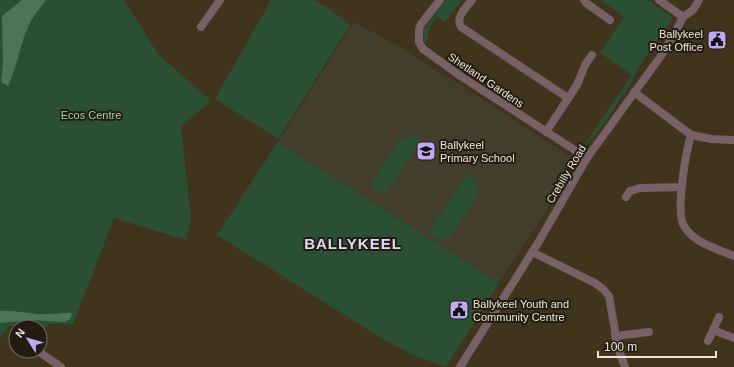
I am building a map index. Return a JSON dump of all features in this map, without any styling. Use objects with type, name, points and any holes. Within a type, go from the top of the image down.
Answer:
[{"type":"street","points":[[202,27],[220,0]]},
{"type":"street","name":"Shetland Gardens","points":[[440,0],[420,28],[418,39],[422,48],[462,77],[587,158]]},
{"type":"street","points":[[472,0],[460,17],[459,22],[461,27],[568,98]]},
{"type":"street","points":[[584,0],[610,20]]},
{"type":"street","points":[[659,0],[683,17]]},
{"type":"street","name":"Crebilly Road","points":[[460,367],[532,252],[587,158],[663,52],[680,25],[683,17],[693,10],[699,0]]},
{"type":"street","points":[[546,132],[577,85],[585,64],[592,55]]},
{"type":"street","points":[[634,92],[691,135],[711,139],[734,140]]},
{"type":"street","points":[[691,135],[687,149],[682,187],[681,218],[685,228],[700,241],[734,256]]},
{"type":"street","points":[[626,196],[630,191],[640,188],[682,187]]},
{"type":"street","points":[[532,252],[595,283],[604,289],[609,296],[615,336],[625,367]]},
{"type":"street","points":[[708,341],[719,317]]},
{"type":"street","points":[[713,330],[734,338]]},
{"type":"street","points":[[615,336],[649,332]]},
{"type":"street","points":[[48,358],[61,367]]},
{"type":"shaded area","name":"Ballykeel Primary School","points":[[354,22],[410,53],[574,159],[573,165],[540,221],[499,283],[278,142]]},
{"type":"green space","name":"Ecos Centre","points":[[0,0],[124,0],[159,55],[211,101],[181,126],[191,219],[186,240],[114,218],[73,324],[48,325],[48,319],[8,319],[8,328],[0,338]]},
{"type":"green space","points":[[22,0],[46,0],[34,15],[27,29],[8,86],[1,82],[3,64],[2,16]]},
{"type":"green space","points":[[271,0],[315,0],[350,25],[278,139],[215,99]]},
{"type":"green space","points":[[446,0],[462,0],[445,22],[437,17],[430,27],[426,44],[423,40],[424,29]]},
{"type":"green space","points":[[600,0],[647,0],[672,17],[672,20],[638,68],[632,82],[603,125],[583,147],[631,76],[629,73],[600,53],[624,16]]},
{"type":"green space","points":[[412,136],[421,140],[385,195],[370,186],[398,141]]},
{"type":"green space","points":[[278,142],[499,283],[446,367],[410,354],[375,334],[217,235]]},
{"type":"green space","points":[[469,171],[479,192],[449,238],[441,241],[429,232]]},
{"type":"green space","points":[[0,311],[41,314],[72,313],[71,319],[64,322],[48,321],[48,319],[8,319],[8,322],[0,323]]},
{"type":"place","name":"Ballykeel Post Office","points":[[717,40]]},
{"type":"place","name":"Ballykeel Primary School","points":[[426,151]]},
{"type":"place","name":"Ballykeel Youth and Community Centre","points":[[459,310]]},
{"type":"district","name":"BALLYKEEL","points":[[353,243]]}]
